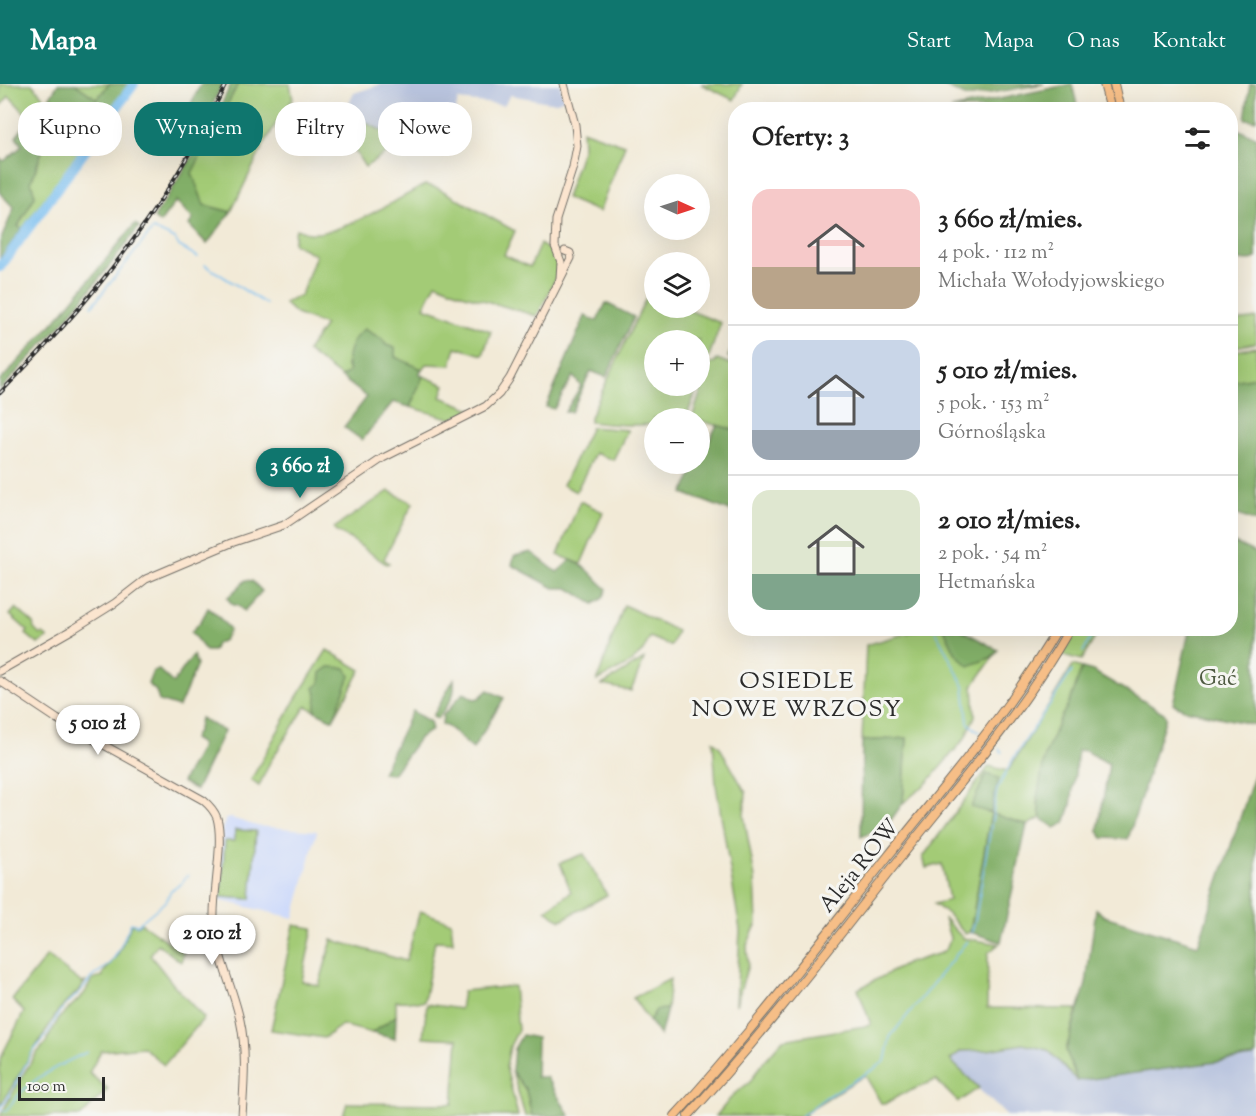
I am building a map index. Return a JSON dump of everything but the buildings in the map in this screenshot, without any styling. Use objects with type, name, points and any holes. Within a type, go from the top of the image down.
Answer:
[{"type":"main road","points":[[1104,84],[1109,102]]},
{"type":"main road","points":[[1113,84],[1118,102]]},
{"type":"main road","name":"Aleja ROW","points":[[677,1114],[759,1019],[995,723],[1036,665],[1053,636]]},
{"type":"main road","name":"Aleja ROW","points":[[688,1116],[837,937],[998,736],[1040,678],[1065,636]]},
{"type":"street","points":[[560,279],[562,253],[556,237],[556,215],[578,146],[564,84]]},
{"type":"street","points":[[0,670],[75,628],[115,603],[146,579],[231,543],[284,525],[383,458],[482,408],[499,394],[510,378],[570,262],[571,255],[562,253]]},
{"type":"street","points":[[561,262],[566,264],[570,262]]},
{"type":"street","points":[[0,681],[57,719],[203,800],[214,812],[218,823],[219,839],[214,920],[242,1032],[244,1063],[242,1116]]},
{"type":"shaded area","points":[[382,84],[560,84],[564,99],[549,102],[510,95],[504,105],[458,100],[458,102],[378,102],[378,129],[366,123],[366,102],[350,102],[354,93]]},
{"type":"shaded area","points":[[231,818],[257,826],[317,831],[294,918],[218,900],[222,829],[226,819]]},
{"type":"shaded area","points":[[1023,1044],[1048,1050],[1078,1081],[1253,1057],[1256,1054],[1256,1116],[1007,1116],[949,1061],[961,1051],[988,1050]]},
{"type":"green space","points":[[0,84],[32,84],[47,101],[50,97],[56,102],[18,102],[18,105],[9,96],[0,107]]},
{"type":"green space","points":[[58,84],[75,84],[97,99],[109,84],[131,84],[118,102],[56,102],[50,97]]},
{"type":"green space","points":[[75,84],[109,84],[97,99]]},
{"type":"green space","points":[[201,84],[222,84],[214,102],[192,102]]},
{"type":"green space","points":[[231,84],[238,84],[229,102],[223,102]]},
{"type":"green space","points":[[238,84],[290,84],[293,99],[291,102],[275,102],[275,126],[263,147],[263,102],[228,102]]},
{"type":"green space","points":[[701,84],[742,84],[734,100]]},
{"type":"green space","points":[[939,84],[1044,84],[967,97]]},
{"type":"green space","points":[[1072,84],[1076,102],[985,102]]},
{"type":"green space","points":[[1250,84],[1256,84],[1256,120],[1245,119]]},
{"type":"green space","points":[[366,123],[378,129],[378,156],[382,156],[365,167],[358,156],[366,156]]},
{"type":"green space","points":[[582,130],[625,145],[599,212],[566,198],[583,147]]},
{"type":"green space","points":[[1238,130],[1256,137],[1256,258],[1248,261],[1238,260]]},
{"type":"green space","points":[[18,149],[18,156],[40,156],[31,182],[35,196],[18,226],[22,229],[0,259],[0,242],[14,208],[0,193],[0,158],[4,161]]},
{"type":"green space","points":[[40,156],[77,156],[22,229],[18,227],[35,196],[31,182]]},
{"type":"green space","points":[[193,156],[201,156],[192,173],[204,205],[231,212],[207,244],[189,225],[193,219],[176,201],[160,223],[154,218]]},
{"type":"green space","points":[[200,156],[258,156],[231,212],[204,205],[191,173]]},
{"type":"green space","points":[[425,185],[438,188],[515,231],[504,255],[530,267],[540,244],[554,253],[558,268],[557,276],[537,316],[462,294],[436,283],[424,307],[491,331],[483,355],[456,347],[451,365],[426,364],[422,369],[395,357],[382,339],[364,329],[346,364],[349,372],[341,377],[307,351],[325,325],[296,314],[284,303],[301,295],[316,255],[293,243],[296,229],[310,233],[337,229]]},
{"type":"green space","points":[[135,224],[139,227],[104,273],[61,325],[0,390],[0,381],[62,313]]},
{"type":"green space","points":[[644,302],[644,318],[708,318],[721,323],[710,354],[710,330],[644,330],[644,396],[694,396],[690,408],[644,408],[644,425],[590,422],[590,417]]},
{"type":"green space","points":[[606,303],[634,317],[606,377],[591,371],[571,412],[565,412],[581,386],[573,376],[554,409],[546,407],[585,316],[597,321]]},
{"type":"green space","points":[[1256,318],[1256,343],[1238,346],[1238,321]]},
{"type":"green space","points":[[364,329],[382,339],[386,345],[395,348],[395,357],[422,369],[419,374],[423,376],[410,407],[393,402],[362,440],[344,427],[367,397],[341,377],[349,372],[350,348]]},
{"type":"green space","points":[[1256,347],[1256,377],[1238,381],[1238,350]]},
{"type":"green space","points":[[717,359],[728,363],[728,429],[710,423],[710,408],[695,408],[699,396],[710,396],[710,364],[715,363]]},
{"type":"green space","points":[[423,376],[445,385],[441,397],[472,409],[452,419],[410,407]]},
{"type":"green space","points":[[1256,377],[1256,522],[1238,515],[1238,380]]},
{"type":"green space","points":[[717,425],[728,428],[728,510],[683,493],[692,474],[710,474],[710,439]]},
{"type":"green space","points":[[591,427],[628,430],[613,460],[595,453],[576,492],[563,485]]},
{"type":"green space","points":[[389,491],[413,503],[384,559],[389,563],[386,564],[335,531],[334,528]]},
{"type":"green space","points":[[580,501],[603,512],[581,564],[558,555]]},
{"type":"green space","name":"Gać","points":[[1238,545],[1256,553],[1256,725],[1186,710],[1173,704],[1188,636],[1238,636]]},
{"type":"green space","points":[[531,552],[557,572],[571,560],[583,566],[607,589],[603,598],[594,604],[568,588],[554,588],[512,565],[514,556]]},
{"type":"green space","points":[[246,580],[252,581],[262,591],[244,611],[237,605],[233,605],[227,598]]},
{"type":"green space","points":[[624,605],[677,631],[671,646],[650,637],[643,651],[629,664],[597,681]]},
{"type":"green space","points":[[16,608],[33,623],[34,629],[40,635],[43,634],[48,638],[38,644],[26,634],[28,631],[10,615]]},
{"type":"green space","points":[[208,608],[230,629],[224,640],[216,644],[213,651],[206,651],[191,632],[201,621]]},
{"type":"green space","points":[[897,636],[948,636],[956,654],[992,657],[998,650],[973,686],[975,716],[965,738],[927,783],[903,803],[907,738],[862,741],[866,645]]},
{"type":"green space","points":[[947,636],[973,636],[998,650],[992,657],[969,666],[956,654]]},
{"type":"green space","points":[[1070,636],[1096,636],[1082,660],[1058,654]]},
{"type":"green space","points":[[327,650],[361,670],[333,720],[306,706],[270,762],[259,786],[251,780],[295,700]]},
{"type":"green space","points":[[193,655],[197,665],[179,707],[159,701],[156,691],[148,684],[153,671],[158,669],[173,683]]},
{"type":"green space","points":[[644,659],[631,691],[602,685]]},
{"type":"green space","points":[[1073,665],[1082,668],[1071,699],[1059,721],[1037,798],[1041,818],[1027,825],[991,814],[970,932],[965,934],[948,914],[934,904],[949,900],[942,864],[926,868],[923,857],[989,766],[1008,771]]},
{"type":"green space","points":[[329,667],[346,668],[350,676],[333,720],[315,711],[317,697],[314,688],[320,683],[321,673]]},
{"type":"green space","points":[[1082,668],[1093,671],[1164,713],[1166,717],[1128,839],[1103,838],[1098,831],[1109,764],[1086,751],[1078,750],[1071,805],[1065,823],[1055,828],[1041,818],[1037,798],[1045,755],[1071,699]]},
{"type":"green space","points":[[454,679],[451,700],[438,718],[433,716]]},
{"type":"green space","points":[[488,690],[504,698],[473,749],[442,724],[443,715],[464,693],[474,699],[479,698]]},
{"type":"green space","points":[[412,711],[430,722],[432,730],[420,737],[393,774],[382,773]]},
{"type":"green space","points":[[200,718],[224,731],[196,790],[182,782],[200,749],[201,744],[193,739]]},
{"type":"green space","points":[[907,738],[903,803],[886,827],[861,837],[862,741]]},
{"type":"green space","points":[[713,741],[719,746],[746,793],[744,816],[755,878],[757,923],[747,945],[748,965],[736,1005],[740,930],[716,785]]},
{"type":"green space","points":[[1256,770],[1256,1054],[1253,1057],[1077,1081],[1066,1050],[1086,984],[1096,909],[1104,916],[1198,945]]},
{"type":"green space","points":[[986,774],[999,778],[991,813],[971,807]]},
{"type":"green space","points":[[991,813],[1027,825],[1001,942],[970,932]]},
{"type":"green space","points":[[235,830],[256,831],[251,899],[221,897],[225,841],[234,841]]},
{"type":"green space","points":[[584,854],[607,895],[561,920],[546,910],[571,892],[560,863]]},
{"type":"green space","points":[[420,911],[451,922],[453,942],[435,941],[424,1002],[396,1001],[396,1016],[372,1033],[342,1025],[324,1038],[271,1030],[294,925],[313,928],[302,981],[319,986],[332,940],[406,961]]},
{"type":"green space","points":[[944,918],[963,938],[999,944],[988,953],[987,1008],[1077,1009],[1066,1050],[1077,1081],[1048,1050],[1023,1044],[988,1050],[961,1051],[950,1060],[979,1088],[958,1102],[936,1080],[885,1104],[881,1103],[865,1075],[805,1112],[806,1116],[716,1116],[734,1094],[750,1082],[760,1066],[783,1040],[871,1025],[858,989],[908,963],[941,953],[947,948],[950,938]]},
{"type":"green space","points":[[141,923],[184,953],[181,962],[158,944],[150,955],[204,1018],[164,1065],[143,1047],[101,1051],[89,1073],[108,1089],[81,1116],[0,1116],[59,1018],[84,994],[92,980],[103,976],[118,954],[131,925],[137,926]]},
{"type":"green space","points":[[47,956],[82,983],[85,982],[58,1011],[0,1106],[0,1059],[24,1012],[12,1000]]},
{"type":"green space","points":[[670,979],[667,1009],[656,1011],[649,1021],[633,998]]},
{"type":"green space","points":[[514,986],[518,1030],[510,1046],[506,1067],[518,1116],[343,1116],[347,1103],[453,1104],[458,1039],[423,1037],[427,1004],[460,1009],[463,991]]},
{"type":"green space","points":[[667,1009],[660,1036],[649,1021],[656,1010]]},
{"type":"green space","points":[[396,1016],[395,1039],[372,1033]]},
{"type":"green space","points":[[522,1035],[537,1038],[536,1077],[546,1077],[570,1116],[532,1116],[526,1090],[512,1071],[514,1049]]},
{"type":"green space","points":[[512,1071],[526,1090],[532,1116],[525,1116]]},
{"type":"waterway","points":[[0,267],[134,84]]},
{"type":"waterway","points":[[92,306],[153,229],[175,239],[179,246],[198,257]]},
{"type":"waterway","points":[[205,265],[266,304]]},
{"type":"waterway","points":[[938,636],[964,686],[968,723],[979,732]]},
{"type":"waterway","points":[[1083,652],[1092,636]]},
{"type":"waterway","points":[[971,934],[997,790],[1013,759],[1072,671]]},
{"type":"waterway","points":[[999,749],[1002,752]]},
{"type":"waterway","points":[[0,1108],[60,1011],[92,977],[110,964],[131,923],[137,925],[166,901],[171,890],[180,885],[188,875]]},
{"type":"waterway","points":[[801,1116],[826,1097],[885,1061],[890,1037],[967,941]]},
{"type":"waterway","points":[[0,1109],[7,1111],[22,1091],[42,1075],[87,1052]]},
{"type":"railway","points":[[0,393],[73,315],[133,240],[183,164],[226,84]]},
{"type":"district","name":"OSIEDLE NOWE WRZOSY","points":[[797,694]]}]
